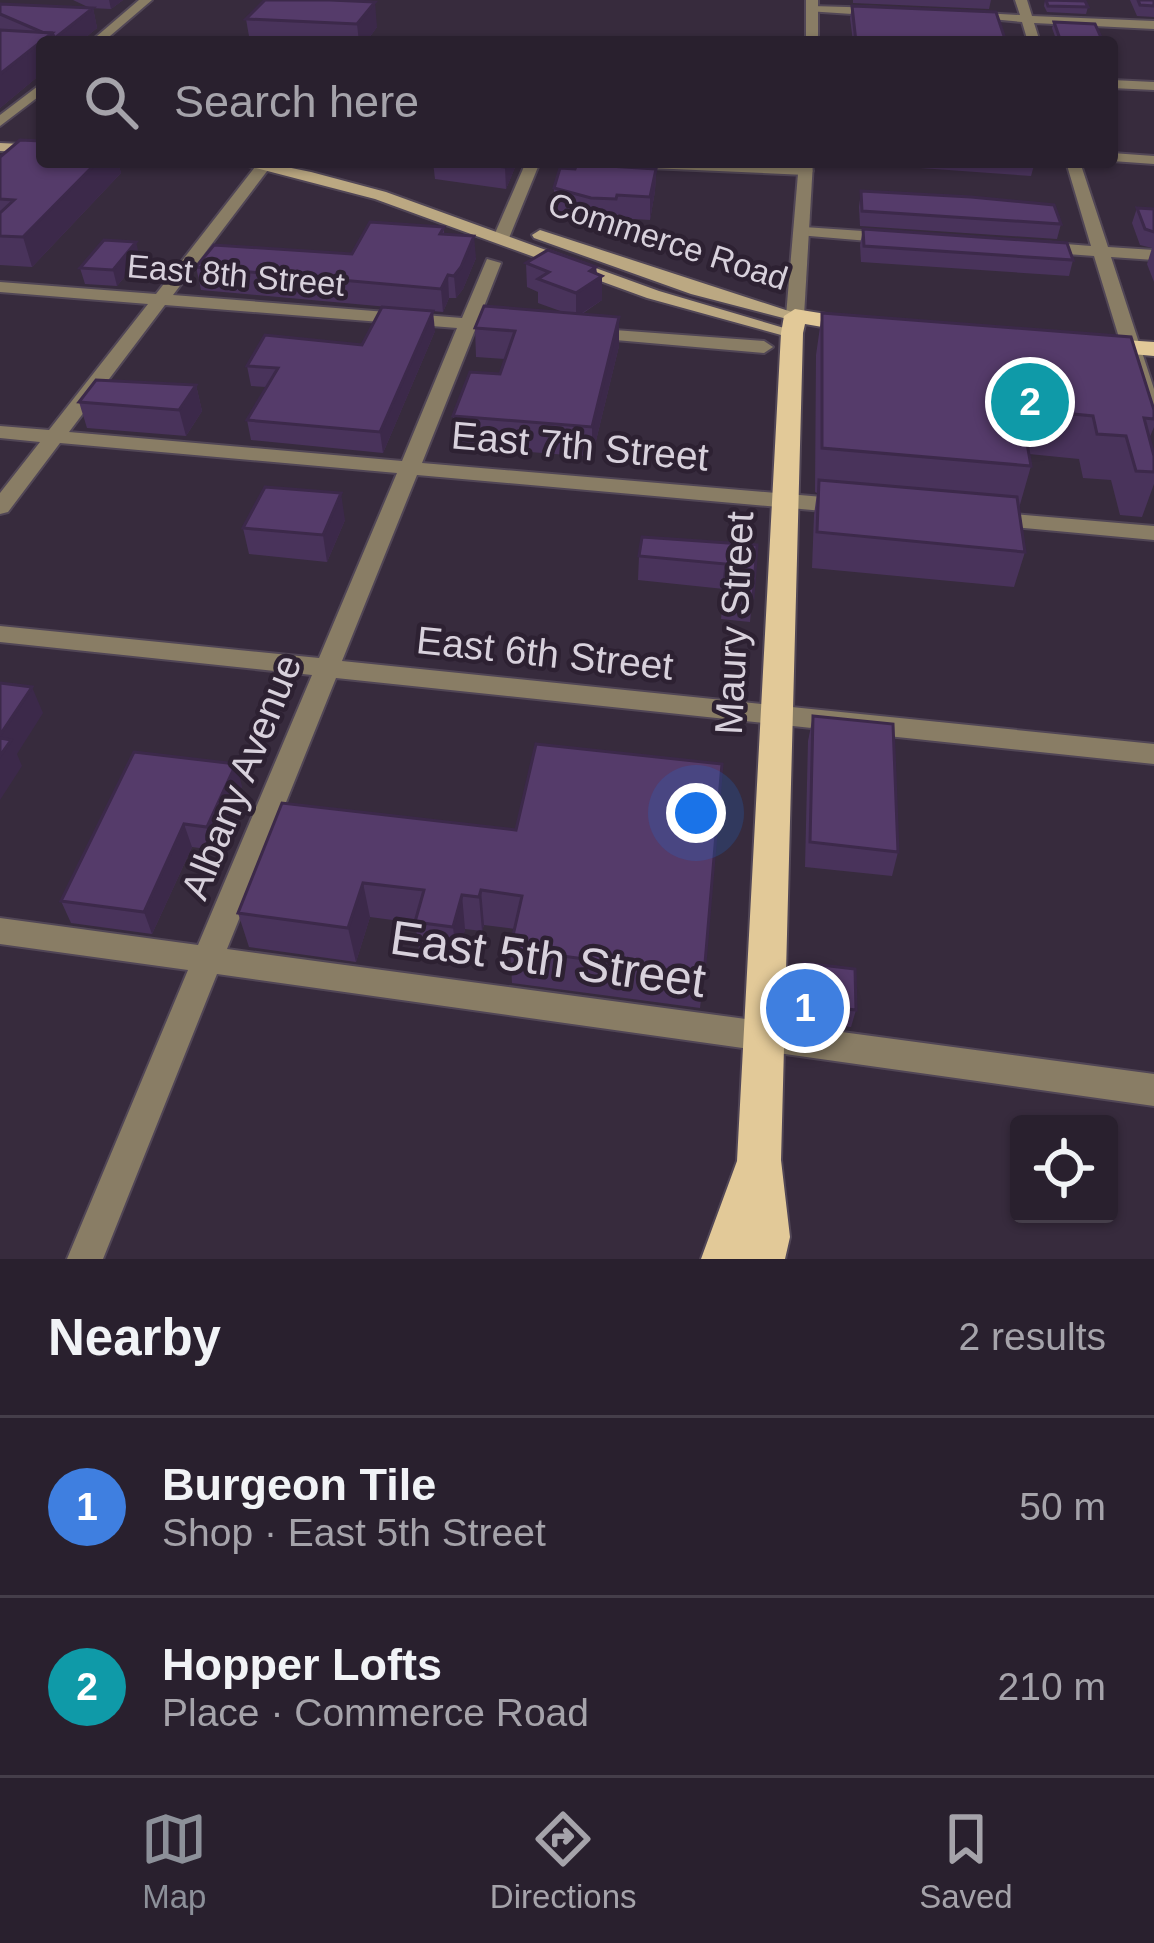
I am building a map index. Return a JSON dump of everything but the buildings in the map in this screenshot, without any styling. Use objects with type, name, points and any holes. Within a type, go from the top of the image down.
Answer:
[{"type":"main road","points":[[0,134],[36,135]]},
{"type":"main road","points":[[0,147],[36,149]]},
{"type":"main road","name":"Commerce Road","points":[[281,168],[368,191],[688,306],[880,337]]},
{"type":"main road","name":"Commerce Road","points":[[338,168],[387,181],[501,241]]},
{"type":"main road","name":"Maury Street","points":[[762,1259],[767,1238],[760,1160],[794,325]]},
{"type":"main road","points":[[1069,352],[1144,357]]},
{"type":"main road","name":"Maury Street","points":[[724,1259],[760,1160]]},
{"type":"street","points":[[103,36],[146,0]]},
{"type":"street","points":[[1021,0],[1032,36]]},
{"type":"street","points":[[812,36],[812,5],[896,13]]},
{"type":"street","points":[[944,15],[1154,25]]},
{"type":"street","points":[[1118,83],[1154,86]]},
{"type":"street","points":[[0,122],[36,92]]},
{"type":"street","points":[[1118,157],[1154,160]]},
{"type":"street","points":[[0,507],[263,168]]},
{"type":"street","name":"Albany Avenue","points":[[86,1259],[531,168]]},
{"type":"street","name":"Maury Street","points":[[794,325],[806,168]]},
{"type":"street","points":[[1075,168],[1144,357],[1154,419]]},
{"type":"street","points":[[804,232],[920,239]]},
{"type":"street","points":[[1012,245],[1154,255]]},
{"type":"street","name":"East 8th Street","points":[[0,287],[468,324]]},
{"type":"street","points":[[468,324],[508,327]]},
{"type":"street","points":[[569,332],[764,347]]},
{"type":"street","name":"East 7th Street","points":[[0,432],[878,509]]},
{"type":"street","points":[[970,517],[1154,533]]},
{"type":"street","name":"East 6th Street","points":[[0,634],[1154,754]]},
{"type":"street","name":"East 5th Street","points":[[0,931],[1154,1090]]},
{"type":"place","name":"Hopper Lofts","points":[[1030,402]]},
{"type":"place","name":"Burgeon Tile","points":[[805,1008]]}]
